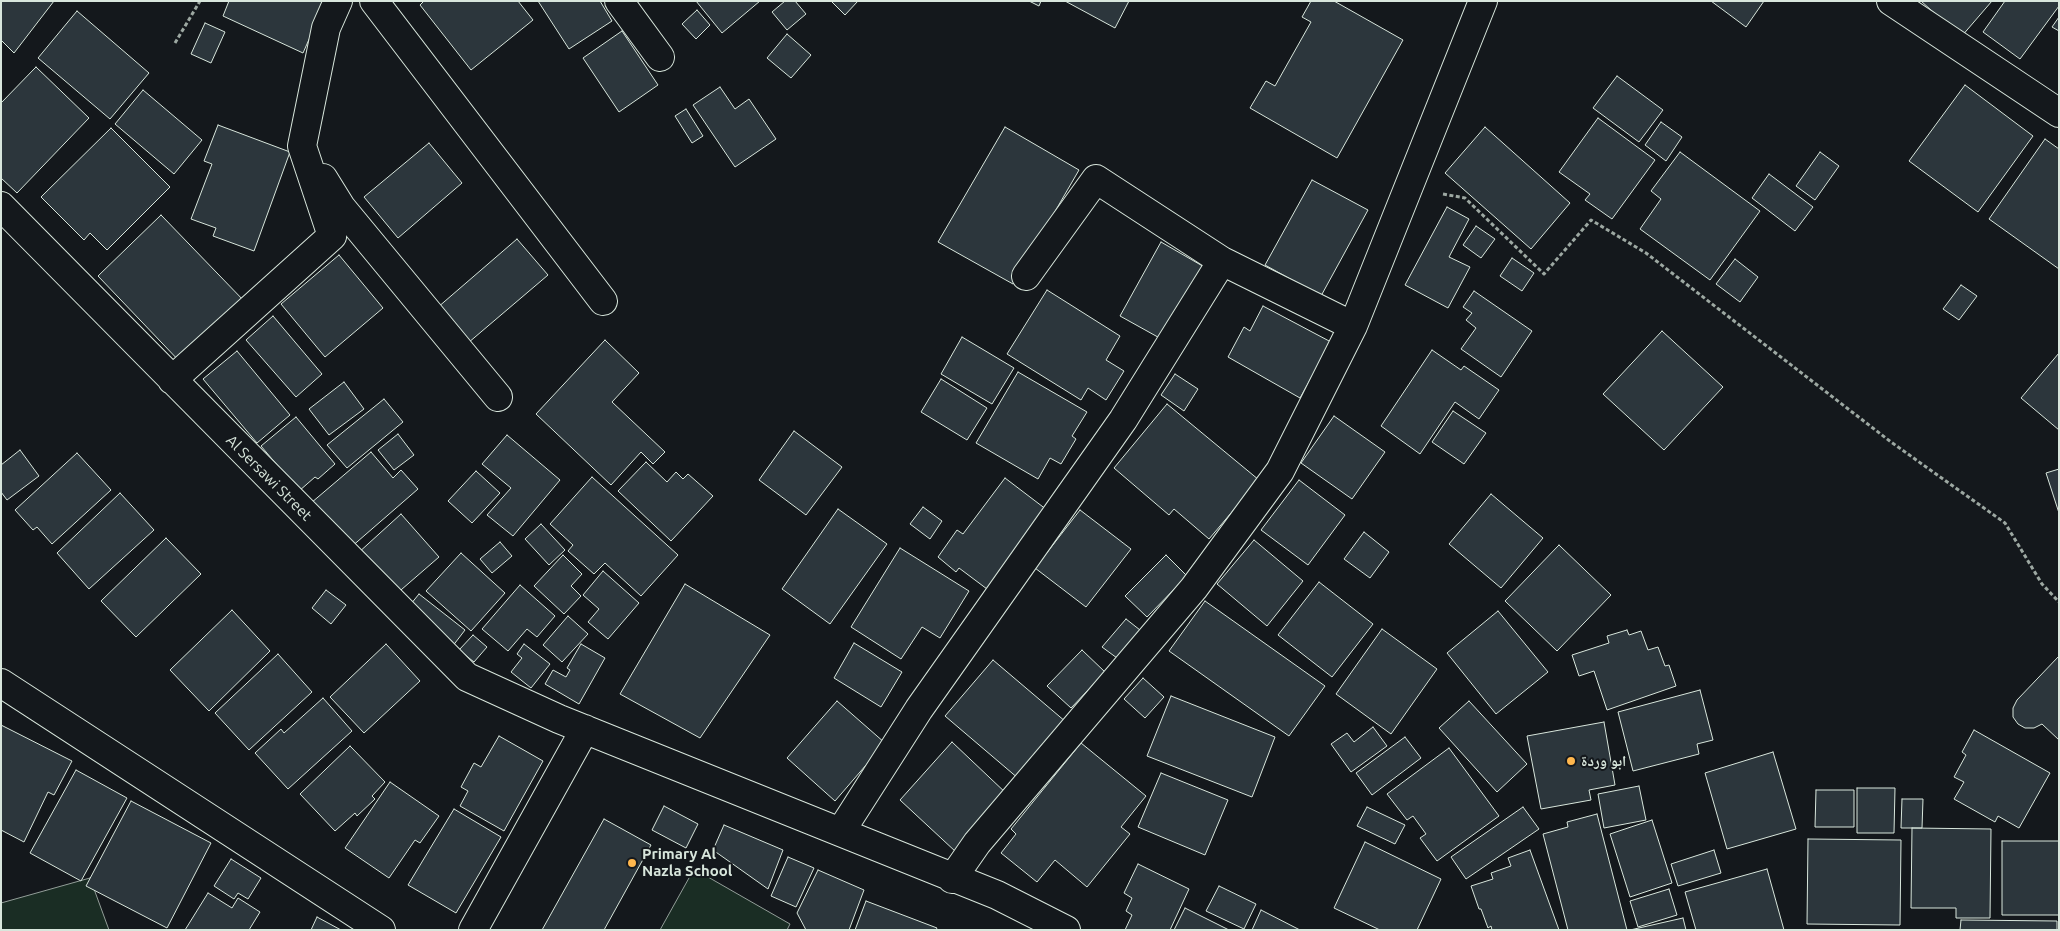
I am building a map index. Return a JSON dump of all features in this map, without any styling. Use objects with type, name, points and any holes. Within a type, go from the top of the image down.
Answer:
[{"type":"street","points":[[172,380],[332,236],[302,146],[326,28],[338,1]]},
{"type":"street","points":[[374,1],[603,301]]},
{"type":"street","points":[[619,1],[660,57]]},
{"type":"street","points":[[952,879],[977,843],[1194,588],[1280,471],[1353,326],[1483,1]]},
{"type":"street","points":[[1891,1],[2059,113]]},
{"type":"street","points":[[302,146],[341,207],[498,398]]},
{"type":"street","points":[[1026,276],[1096,179],[1222,261],[1353,326]]},
{"type":"street","name":"Al Sersawi Street","points":[[1,206],[467,677],[559,719],[840,831],[952,879],[997,895],[1066,930]]},
{"type":"street","points":[[840,831],[918,710],[1123,420],[1222,261]]},
{"type":"street","points":[[1,683],[380,930]]},
{"type":"street","points":[[473,930],[585,729]]},
{"type":"path","points":[[175,43],[200,1]]},
{"type":"path","points":[[1408,188],[1465,198],[1544,274],[1591,220],[1646,253],[1891,442],[2006,522],[2042,584],[2059,602]]},
{"type":"green space","points":[[694,869],[790,924],[787,930],[660,930]]},
{"type":"green space","points":[[90,878],[109,930],[1,930],[1,903]]},
{"type":"building","points":[[1,1],[54,1],[14,53],[1,40]]},
{"type":"building","points":[[229,1],[326,1],[303,53],[223,16]]},
{"type":"building","points":[[424,1],[518,1],[533,20],[471,70],[420,5]]},
{"type":"building","points":[[538,1],[600,1],[612,21],[569,49]]},
{"type":"building","points":[[696,1],[760,1],[722,33]]},
{"type":"building","points":[[785,1],[795,1],[806,14],[787,30],[772,12]]},
{"type":"building","points":[[831,1],[858,1],[845,15]]},
{"type":"building","points":[[1029,1],[1041,1],[1039,6]]},
{"type":"building","points":[[1065,1],[1129,1],[1115,28]]},
{"type":"building","points":[[1311,1],[1334,1],[1403,40],[1337,158],[1250,108],[1266,81],[1275,86],[1311,22],[1302,17]]},
{"type":"building","points":[[1711,1],[1764,1],[1746,27]]},
{"type":"building","points":[[1921,1],[1992,1],[1961,37]]},
{"type":"building","points":[[2005,1],[2059,1],[2059,6],[2020,59],[1983,32]]},
{"type":"building","points":[[697,10],[710,25],[696,39],[682,24]]},
{"type":"building","points":[[77,11],[149,73],[110,119],[38,58]]},
{"type":"building","points":[[2059,17],[2059,31],[2052,27]]},
{"type":"building","points":[[205,23],[225,32],[211,63],[191,54]]},
{"type":"building","points":[[622,31],[658,85],[619,112],[583,58]]},
{"type":"building","points":[[787,34],[811,55],[791,78],[767,58]]},
{"type":"building","points":[[36,67],[89,118],[17,193],[1,178],[1,103]]},
{"type":"building","points":[[1617,76],[1663,110],[1639,142],[1593,108]]},
{"type":"building","points":[[1965,85],[2033,136],[1978,212],[1909,161]]},
{"type":"building","points":[[720,87],[735,109],[749,99],[776,139],[735,167],[693,105]]},
{"type":"building","points":[[143,90],[202,140],[174,174],[115,124]]},
{"type":"building","points":[[686,109],[703,136],[692,143],[675,116]]},
{"type":"building","points":[[1598,118],[1655,160],[1612,219],[1585,200],[1590,194],[1559,172]]},
{"type":"building","points":[[1661,122],[1682,137],[1666,161],[1645,145]]},
{"type":"building","points":[[218,125],[290,152],[254,251],[213,236],[216,228],[191,219],[212,164],[204,161]]},
{"type":"building","points":[[1005,127],[1079,170],[1013,284],[938,242]]},
{"type":"building","points":[[1485,127],[1570,203],[1531,249],[1445,173]]},
{"type":"building","points":[[111,128],[170,187],[107,250],[90,233],[84,240],[41,197]]},
{"type":"building","points":[[2045,139],[2059,149],[2059,269],[1989,219]]},
{"type":"building","points":[[429,143],[462,183],[398,238],[364,197]]},
{"type":"building","points":[[1680,152],[1760,211],[1710,280],[1640,229],[1661,199],[1651,191]]},
{"type":"building","points":[[1820,152],[1839,166],[1815,200],[1796,186]]},
{"type":"building","points":[[1769,174],[1813,207],[1795,231],[1752,198]]},
{"type":"building","points":[[1312,180],[1368,210],[1321,296],[1265,265]]},
{"type":"building","points":[[1447,207],[1469,219],[1449,257],[1470,267],[1448,308],[1405,285]]},
{"type":"building","points":[[161,215],[246,303],[183,365],[98,276]]},
{"type":"building","points":[[1476,226],[1495,239],[1481,258],[1463,245]]},
{"type":"building","points":[[517,239],[548,275],[468,343],[437,308]]},
{"type":"building","points":[[1161,242],[1206,268],[1165,341],[1120,316]]},
{"type":"building","points":[[339,255],[383,308],[325,357],[281,304]]},
{"type":"building","points":[[1512,258],[1534,273],[1522,291],[1500,276]]},
{"type":"building","points":[[1735,259],[1758,277],[1740,302],[1716,284]]},
{"type":"building","points":[[1961,285],[1977,296],[1959,320],[1943,309]]},
{"type":"building","points":[[1047,290],[1120,336],[1106,360],[1124,371],[1106,400],[1088,388],[1081,400],[1007,354]]},
{"type":"building","points":[[1474,291],[1532,331],[1501,377],[1461,349],[1476,328],[1466,320],[1472,313],[1463,307]]},
{"type":"building","points":[[1263,306],[1331,342],[1300,398],[1228,357],[1244,327],[1250,331]]},
{"type":"building","points":[[273,316],[322,374],[296,397],[246,340]]},
{"type":"building","points":[[1662,331],[1723,387],[1664,450],[1603,394]]},
{"type":"building","points":[[962,337],[1014,368],[992,404],[941,374]]},
{"type":"building","points":[[605,340],[639,373],[612,402],[665,452],[653,464],[641,452],[611,485],[536,414]]},
{"type":"building","points":[[1432,350],[1461,370],[1464,366],[1499,390],[1479,419],[1455,402],[1420,454],[1381,426]]},
{"type":"building","points":[[237,351],[290,415],[257,443],[203,379]]},
{"type":"building","points":[[2059,353],[2059,430],[2021,398]]},
{"type":"building","points":[[1018,372],[1087,412],[1072,436],[1076,439],[1061,464],[1050,458],[1038,479],[976,443]]},
{"type":"building","points":[[1175,374],[1198,389],[1184,411],[1161,395]]},
{"type":"building","points":[[941,379],[987,408],[967,440],[921,412]]},
{"type":"building","points":[[344,382],[364,409],[329,435],[309,409]]},
{"type":"building","points":[[384,399],[403,422],[347,468],[327,445]]},
{"type":"building","points":[[1167,404],[1259,480],[1209,539],[1174,509],[1169,515],[1114,468]]},
{"type":"building","points":[[1453,411],[1486,433],[1464,464],[1432,442]]},
{"type":"building","points":[[1334,416],[1385,452],[1352,499],[1301,463]]},
{"type":"building","points":[[296,417],[335,464],[318,479],[315,477],[299,491],[261,446]]},
{"type":"building","points":[[794,431],[842,467],[806,515],[759,480]]},
{"type":"building","points":[[398,434],[414,455],[394,470],[378,450]]},
{"type":"building","points":[[507,435],[560,480],[513,536],[487,515],[511,488],[482,464]]},
{"type":"building","points":[[20,450],[39,476],[7,500],[1,492],[1,465]]},
{"type":"building","points":[[371,452],[393,478],[401,470],[418,489],[350,548],[311,503]]},
{"type":"building","points":[[77,453],[111,490],[52,544],[37,527],[33,530],[15,510]]},
{"type":"building","points":[[646,462],[667,482],[676,472],[683,479],[688,474],[713,496],[671,541],[618,491]]},
{"type":"building","points":[[2059,469],[2059,513],[2046,473]]},
{"type":"building","points":[[476,471],[500,493],[472,523],[448,501]]},
{"type":"building","points":[[592,477],[678,555],[641,596],[605,563],[594,574],[568,551],[573,545],[550,524]]},
{"type":"building","points":[[1005,478],[1051,513],[991,592],[959,568],[956,572],[938,557],[957,530],[963,534]]},
{"type":"building","points":[[1299,480],[1345,515],[1308,565],[1261,530]]},
{"type":"building","points":[[120,493],[154,530],[89,589],[57,553]]},
{"type":"building","points":[[1491,494],[1543,538],[1501,588],[1449,544]]},
{"type":"building","points":[[923,507],[942,521],[930,539],[910,524]]},
{"type":"building","points":[[838,509],[887,544],[830,624],[782,589]]},
{"type":"building","points":[[1080,510],[1131,549],[1086,607],[1035,568]]},
{"type":"building","points":[[401,514],[439,557],[394,596],[357,554]]},
{"type":"building","points":[[541,524],[565,550],[549,565],[525,539]]},
{"type":"building","points":[[1364,532],[1389,552],[1370,578],[1344,559]]},
{"type":"building","points":[[166,538],[201,574],[136,637],[101,601]]},
{"type":"building","points":[[1254,540],[1303,581],[1267,626],[1217,584]]},
{"type":"building","points":[[500,542],[512,556],[492,573],[480,559]]},
{"type":"building","points":[[1559,545],[1611,595],[1557,651],[1505,601]]},
{"type":"building","points":[[900,548],[969,591],[940,638],[922,627],[901,659],[851,627]]},
{"type":"building","points":[[461,553],[505,593],[471,631],[426,591]]},
{"type":"building","points":[[563,555],[582,574],[571,586],[581,596],[564,614],[534,586]]},
{"type":"building","points":[[1166,555],[1187,576],[1147,617],[1125,596]]},
{"type":"building","points":[[603,571],[639,603],[608,639],[588,622],[599,609],[583,595]]},
{"type":"building","points":[[1319,582],[1373,624],[1332,677],[1278,635]]},
{"type":"building","points":[[685,584],[770,635],[700,738],[620,694]]},
{"type":"building","points":[[520,585],[555,616],[537,637],[527,629],[508,651],[482,629]]},
{"type":"building","points":[[326,590],[346,605],[331,624],[312,608]]},
{"type":"building","points":[[419,594],[465,630],[452,647],[406,610]]},
{"type":"building","points":[[1205,601],[1325,686],[1289,736],[1169,651]]},
{"type":"building","points":[[232,610],[270,651],[209,711],[170,670]]},
{"type":"building","points":[[1498,611],[1548,672],[1496,714],[1447,653]]},
{"type":"building","points":[[568,616],[588,634],[562,662],[543,645]]},
{"type":"building","points":[[1126,619],[1140,630],[1117,658],[1102,647]]},
{"type":"building","points":[[1382,629],[1437,669],[1391,734],[1336,694]]},
{"type":"building","points":[[1627,630],[1629,635],[1641,631],[1648,650],[1658,647],[1665,666],[1669,665],[1676,686],[1607,710],[1594,671],[1579,676],[1572,655],[1609,643],[1607,636]]},
{"type":"building","points":[[473,635],[487,647],[474,662],[459,650]]},
{"type":"building","points":[[854,643],[902,672],[881,707],[834,678]]},
{"type":"building","points":[[386,644],[420,681],[364,733],[330,697]]},
{"type":"building","points":[[524,644],[550,664],[531,688],[511,672],[522,658],[517,654]]},
{"type":"building","points":[[581,644],[605,658],[579,704],[545,684],[553,670],[566,677],[570,670],[567,668]]},
{"type":"building","points":[[1082,650],[1105,672],[1071,708],[1047,686]]},
{"type":"building","points":[[278,654],[312,692],[249,750],[215,713]]},
{"type":"building","points":[[2059,656],[2059,740],[2042,724],[2034,728],[2025,728],[2018,724],[2013,717],[2013,708],[2017,700]]},
{"type":"building","points":[[993,660],[1066,722],[1019,779],[945,716]]},
{"type":"building","points":[[1143,678],[1164,697],[1145,718],[1124,699]]},
{"type":"building","points":[[1700,690],[1713,740],[1697,744],[1699,754],[1633,771],[1618,712]]},
{"type":"building","points":[[1171,696],[1275,737],[1252,797],[1147,756]]},
{"type":"building","points":[[323,698],[352,731],[288,789],[255,753],[281,729],[284,733]]},
{"type":"building","points":[[837,701],[885,743],[835,801],[787,758]]},
{"type":"building","points":[[1469,701],[1527,764],[1497,792],[1439,728]]},
{"type":"building","name":"ابو وردة","points":[[1604,722],[1615,785],[1589,790],[1591,800],[1541,809],[1527,736]]},
{"type":"building","points":[[1,725],[72,761],[54,795],[48,792],[24,842],[1,830]]},
{"type":"building","points":[[1373,727],[1387,746],[1351,772],[1331,744],[1347,733],[1354,742]]},
{"type":"building","points":[[1974,730],[2050,773],[2019,828],[1998,816],[1995,822],[1954,799],[1964,782],[1954,777],[1966,755],[1962,752]]},
{"type":"building","points":[[499,736],[543,761],[504,831],[460,806],[468,791],[461,787],[474,763],[481,767]]},
{"type":"building","points":[[1405,737],[1421,758],[1372,795],[1356,773]]},
{"type":"building","points":[[952,742],[1008,795],[956,852],[900,800]]},
{"type":"building","points":[[1081,743],[1146,796],[1121,827],[1130,834],[1087,887],[1055,860],[1037,882],[1001,853],[1016,834],[1011,829]]},
{"type":"building","points":[[350,746],[385,782],[372,796],[375,799],[357,816],[355,813],[335,831],[300,794]]},
{"type":"building","points":[[1449,748],[1499,816],[1437,861],[1420,838],[1426,834],[1413,816],[1407,820],[1387,794]]},
{"type":"building","points":[[1773,752],[1796,829],[1727,849],[1705,773]]},
{"type":"building","points":[[76,770],[127,798],[81,881],[30,853]]},
{"type":"building","points":[[1161,773],[1228,800],[1205,855],[1138,827]]},
{"type":"building","points":[[390,782],[439,816],[420,843],[415,840],[389,878],[345,848]]},
{"type":"building","points":[[1639,786],[1646,820],[1604,828],[1598,794]]},
{"type":"building","points":[[1857,788],[1895,788],[1894,833],[1857,833]]},
{"type":"building","points":[[1816,790],[1854,790],[1854,827],[1815,827]]},
{"type":"building","points":[[1902,799],[1923,799],[1922,828],[1901,828]]},
{"type":"building","points":[[131,801],[211,843],[167,928],[86,886]]},
{"type":"building","points":[[664,806],[698,824],[686,848],[652,830]]},
{"type":"building","points":[[1367,807],[1405,825],[1395,844],[1357,826]]},
{"type":"building","points":[[1523,807],[1539,829],[1466,879],[1451,857]]},
{"type":"building","points":[[454,809],[501,837],[456,913],[408,885]]},
{"type":"building","points":[[1597,814],[1627,930],[1568,930],[1543,834],[1568,827],[1567,822]]},
{"type":"building","points":[[604,819],[651,845],[604,930],[542,930]]},
{"type":"building","points":[[1652,820],[1672,883],[1630,897],[1610,834]]},
{"type":"building","points":[[724,825],[783,850],[768,889],[713,850]]},
{"type":"building","points":[[1912,828],[1991,829],[1990,918],[1956,918],[1956,908],[1911,908]]},
{"type":"building","points":[[1808,839],[1901,840],[1900,925],[1807,924]]},
{"type":"building","points":[[2002,841],[2059,841],[2059,915],[2002,915]]},
{"type":"building","points":[[1365,842],[1441,879],[1417,930],[1380,930],[1334,908]]},
{"type":"building","points":[[1530,850],[1559,930],[1492,930],[1491,926],[1488,928],[1471,886],[1493,879],[1491,873],[1511,866],[1508,858]]},
{"type":"building","points":[[1714,850],[1721,873],[1678,886],[1671,864]]},
{"type":"building","points":[[788,857],[814,868],[796,907],[771,896]]},
{"type":"building","points":[[231,859],[261,878],[248,899],[238,893],[234,899],[214,886]]},
{"type":"building","points":[[1138,864],[1189,889],[1170,930],[1125,930],[1132,915],[1126,911],[1132,898],[1124,893]]},
{"type":"building","points":[[1767,869],[1784,930],[1696,930],[1685,892]]},
{"type":"building","points":[[818,870],[864,890],[849,930],[806,930],[797,913]]},
{"type":"building","points":[[1219,886],[1256,904],[1244,929],[1206,911]]},
{"type":"building","points":[[1669,889],[1677,915],[1638,927],[1630,901]]},
{"type":"building","points":[[208,893],[232,908],[238,898],[260,912],[249,930],[185,930]]},
{"type":"building","points":[[866,901],[937,928],[936,930],[855,930]]},
{"type":"building","points":[[1185,908],[1229,930],[1174,930]]},
{"type":"building","points":[[1261,910],[1300,930],[1252,930]]},
{"type":"building","points":[[317,917],[341,930],[311,930]]},
{"type":"building","points":[[1683,918],[1686,930],[1630,930]]},
{"type":"building","points":[[1961,920],[2057,921],[2057,930],[1960,930]]},
{"type":"place","name":"ابو وردة","points":[[1571,761]]},
{"type":"place","name":"Primary Al Nazla School","points":[[632,863]]}]
